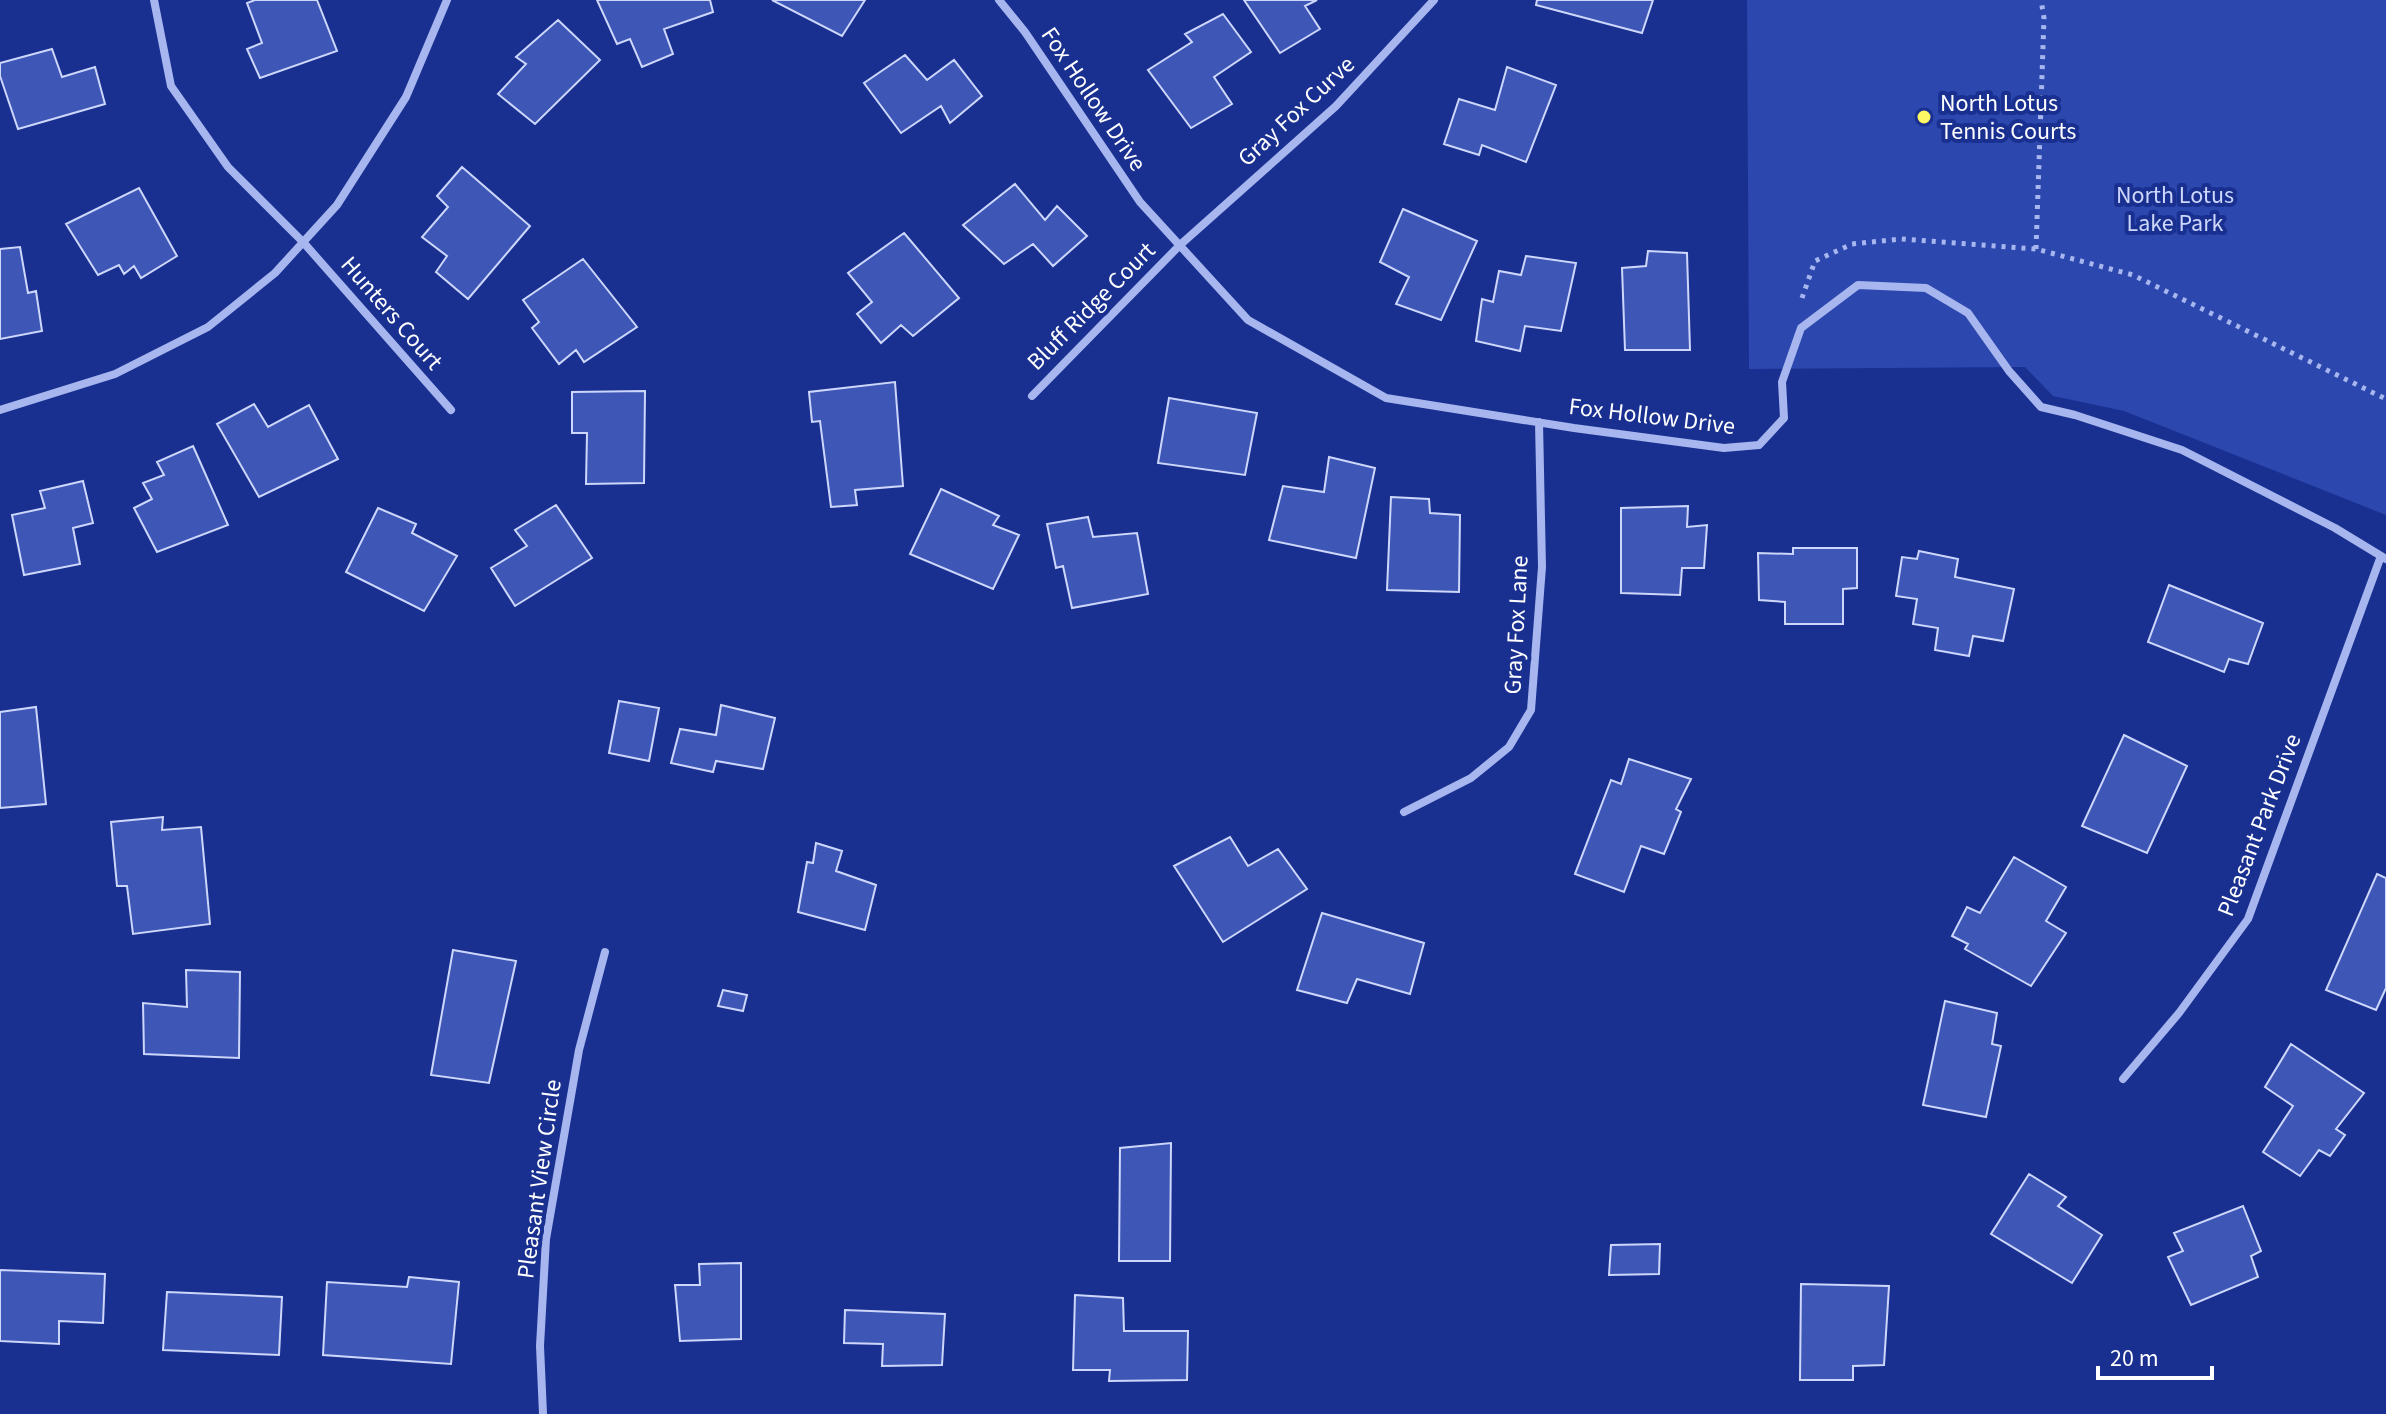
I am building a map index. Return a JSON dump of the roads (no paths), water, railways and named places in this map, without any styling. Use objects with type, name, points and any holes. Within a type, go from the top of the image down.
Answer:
[{"type":"street","points":[[154,0],[171,86],[228,167],[303,242]]},
{"type":"street","points":[[0,410],[115,374],[208,327],[275,273],[337,205],[406,97],[447,0]]},
{"type":"street","name":"Fox Hollow Drive","points":[[999,0],[1025,32],[1140,202],[1248,320],[1386,398],[1724,448],[1759,445],[1784,418],[1782,382],[1801,328],[1858,285],[1926,288],[1968,313],[2009,371],[2041,407],[2182,450],[2335,528],[2384,558]]},
{"type":"street","name":"Gray Fox Curve","points":[[1180,245],[1336,106],[1434,0]]},
{"type":"street","name":"Hunters Court","points":[[303,242],[451,410]]},
{"type":"street","name":"Bluff Ridge Court","points":[[1032,396],[1180,245]]},
{"type":"street","name":"Gray Fox Lane","points":[[1404,812],[1471,778],[1509,747],[1531,710],[1542,567],[1539,422]]},
{"type":"street","name":"Pleasant Park Drive","points":[[2123,1079],[2179,1013],[2248,919],[2384,558]]},
{"type":"street","name":"Pleasant View Circle","points":[[543,1414],[540,1346],[546,1239],[579,1050],[605,952]]},
{"type":"place","name":"North Lotus Tennis Courts","points":[[1924,117]]},
{"type":"park label","name":"North Lotus Lake Park","points":[[2175,209]]}]
